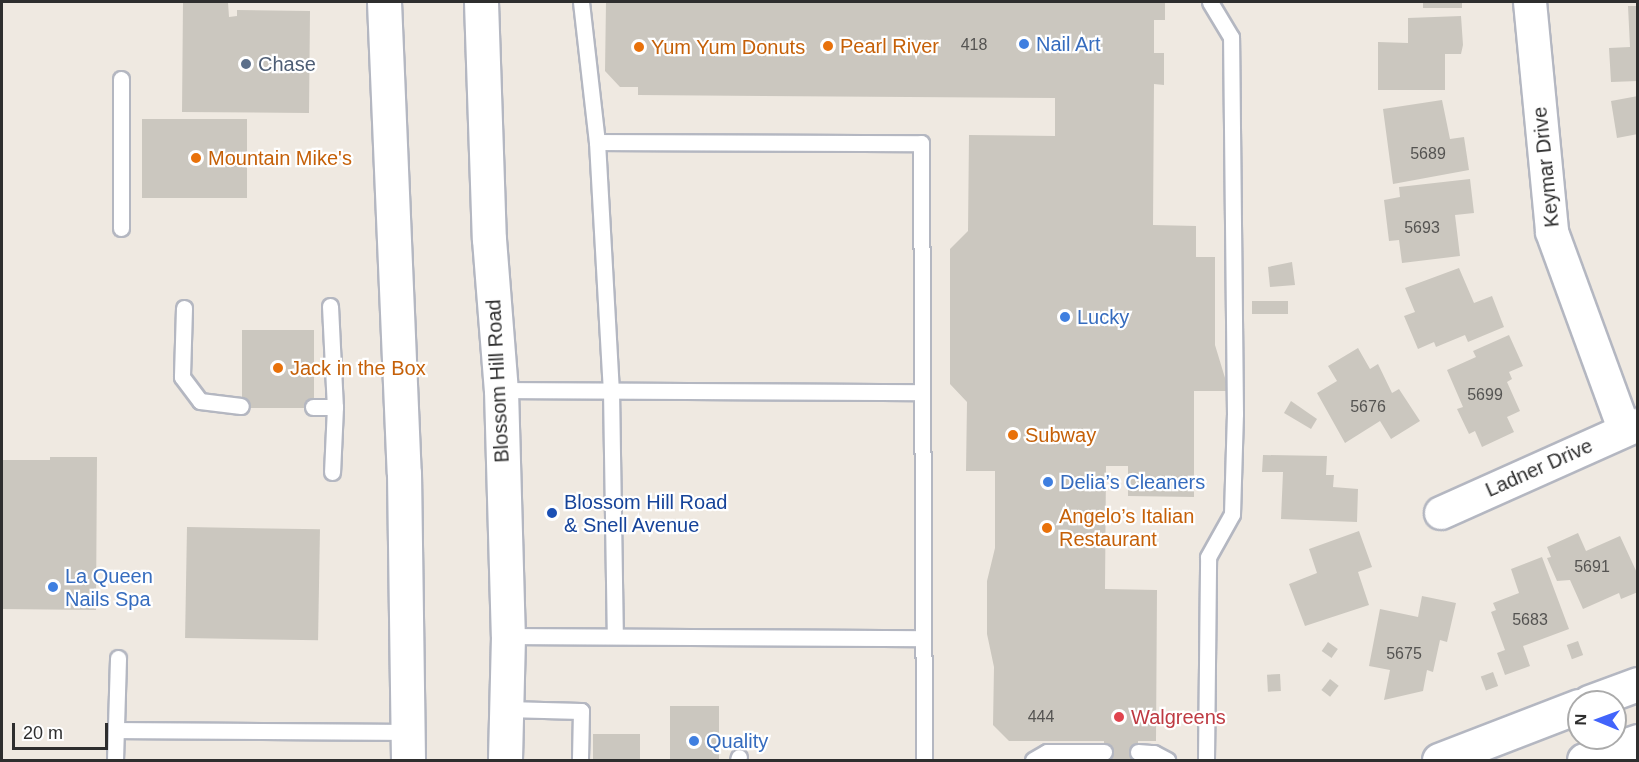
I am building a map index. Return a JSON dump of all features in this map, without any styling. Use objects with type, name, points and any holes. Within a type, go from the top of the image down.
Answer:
[{"type":"main road","points":[[384,2],[404,473],[407,746]]},
{"type":"main road","name":"Blossom Hill Road","points":[[481,2],[489,239],[501,390],[508,636],[505,760]]},
{"type":"main road","points":[[1622,690],[1638,684]]},
{"type":"main road","points":[[1438,760],[1567,711]]},
{"type":"main road","points":[[1584,760],[1638,741]]},
{"type":"street","name":"Keymar Drive","points":[[1530,2],[1552,232],[1631,427]]},
{"type":"street","name":"Ladner Drive","points":[[1441,513],[1631,427]]},
{"type":"lane","points":[[581,2],[597,142],[611,390],[615,635]]},
{"type":"lane","points":[[1206,760],[1208,557],[1232,514],[1235,414],[1231,37],[1210,2]]},
{"type":"lane","points":[[121,228],[122,79]]},
{"type":"lane","points":[[597,142],[921,143],[924,760]]},
{"type":"lane","points":[[330,306],[335,407],[332,472]]},
{"type":"lane","points":[[184,308],[182,377],[200,401],[241,406]]},
{"type":"lane","points":[[501,390],[921,392]]},
{"type":"lane","points":[[313,407],[335,407]]},
{"type":"lane","points":[[508,636],[922,638]]},
{"type":"lane","points":[[115,760],[118,658]]},
{"type":"lane","points":[[506,709],[582,711],[580,760]]},
{"type":"lane","points":[[116,730],[407,746]]},
{"type":"lane","points":[[1033,760],[1047,752],[1104,752]]},
{"type":"lane","points":[[1138,752],[1154,753],[1167,760]]},
{"type":"building","name":"Chase","points":[[183,2],[228,2],[229,17],[237,16],[237,10],[310,11],[309,113],[182,112]]},
{"type":"building","points":[[606,2],[1165,3],[1165,20],[1154,20],[1154,53],[1164,53],[1164,85],[1154,84],[1153,225],[1196,226],[1196,257],[1215,257],[1215,345],[1229,391],[1194,391],[1194,497],[1128,496],[1128,466],[1106,466],[1105,589],[1157,590],[1156,741],[1138,741],[1138,760],[1104,760],[1104,741],[1009,741],[993,725],[994,667],[987,634],[987,581],[995,548],[995,471],[966,471],[967,402],[950,384],[950,249],[968,231],[969,135],[1055,136],[1055,98],[638,95],[638,87],[620,87],[605,71]]},
{"type":"building","points":[[1423,2],[1462,2],[1462,8],[1423,8]]},
{"type":"building","points":[[1628,6],[1638,6],[1638,81],[1611,82],[1609,48],[1630,47]]},
{"type":"building","points":[[1461,16],[1463,45],[1461,54],[1445,54],[1445,90],[1378,90],[1378,42],[1408,43],[1408,18]]},
{"type":"building","points":[[1638,96],[1638,134],[1617,138],[1611,101]]},
{"type":"building","points":[[1442,100],[1450,139],[1464,137],[1469,170],[1393,184],[1383,109]]},
{"type":"building","name":"Mountain Mike's","points":[[142,119],[247,119],[247,198],[142,198]]},
{"type":"building","points":[[1470,179],[1474,213],[1455,215],[1460,256],[1402,263],[1399,240],[1389,241],[1384,200],[1400,197],[1399,187]]},
{"type":"building","points":[[1292,262],[1295,285],[1270,287],[1268,267]]},
{"type":"building","points":[[1459,268],[1474,303],[1492,296],[1504,327],[1468,342],[1465,335],[1436,347],[1434,342],[1418,349],[1404,316],[1415,312],[1405,288]]},
{"type":"building","points":[[1252,301],[1288,301],[1288,314],[1252,314]]},
{"type":"building","name":"Jack in the Box","points":[[242,330],[314,330],[314,408],[242,408]]},
{"type":"building","points":[[1509,335],[1523,366],[1509,372],[1512,379],[1507,382],[1520,411],[1507,417],[1514,432],[1482,447],[1475,431],[1469,434],[1457,409],[1463,407],[1447,370],[1476,357],[1473,351]]},
{"type":"building","points":[[1358,348],[1370,369],[1378,364],[1392,393],[1399,389],[1420,421],[1391,439],[1380,421],[1345,443],[1317,393],[1337,381],[1328,366]]},
{"type":"building","points":[[1291,401],[1317,419],[1311,429],[1284,413]]},
{"type":"building","points":[[1263,455],[1327,456],[1326,475],[1334,475],[1333,487],[1358,489],[1357,522],[1281,519],[1283,472],[1262,472]]},
{"type":"building","points":[[50,457],[97,457],[96,610],[2,609],[2,460],[50,460]]},
{"type":"building","points":[[187,527],[320,529],[318,640],[185,638]]},
{"type":"building","points":[[1359,531],[1372,567],[1358,572],[1369,605],[1305,626],[1289,584],[1317,573],[1309,549]]},
{"type":"building","points":[[1578,533],[1586,551],[1620,536],[1638,575],[1638,592],[1621,599],[1619,593],[1583,609],[1570,580],[1557,581],[1547,558],[1551,557],[1547,547]]},
{"type":"building","points":[[1542,557],[1569,629],[1523,646],[1530,666],[1505,675],[1497,653],[1505,650],[1491,612],[1496,610],[1493,603],[1519,593],[1511,569]]},
{"type":"building","points":[[1422,596],[1456,603],[1447,642],[1440,640],[1433,672],[1427,670],[1423,691],[1384,700],[1390,670],[1369,666],[1380,609],[1418,617]]},
{"type":"building","points":[[1578,641],[1583,655],[1572,659],[1567,645]]},
{"type":"building","points":[[1328,642],[1338,649],[1332,658],[1322,651]]},
{"type":"building","points":[[1493,672],[1498,686],[1486,691],[1481,676]]},
{"type":"building","points":[[1280,674],[1281,691],[1268,692],[1267,675]]},
{"type":"building","points":[[1330,679],[1339,686],[1330,697],[1321,690]]},
{"type":"building","points":[[670,706],[719,706],[719,760],[670,760]]},
{"type":"building","points":[[593,734],[640,734],[640,760],[593,760]]},
{"type":"place","name":"Nail Art","points":[[1024,44]]},
{"type":"place","name":"Pearl River","points":[[828,46]]},
{"type":"place","name":"Yum Yum Donuts","points":[[639,47]]},
{"type":"place","name":"Chase","points":[[246,64]]},
{"type":"place","name":"Mountain Mike's","points":[[196,158]]},
{"type":"place","name":"Lucky","points":[[1065,317]]},
{"type":"place","name":"Jack in the Box","points":[[278,368]]},
{"type":"place","name":"Subway","points":[[1013,435]]},
{"type":"place","name":"Delia’s Cleaners","points":[[1048,482]]},
{"type":"place","name":"Blossom Hill Road & Snell Avenue","points":[[552,513]]},
{"type":"place","name":"Angelo’s Italian Restaurant","points":[[1047,528]]},
{"type":"place","name":"La Queen Nails Spa","points":[[53,587]]},
{"type":"place","name":"Walgreens","points":[[1119,717]]},
{"type":"place","name":"Quality","points":[[694,741]]}]
